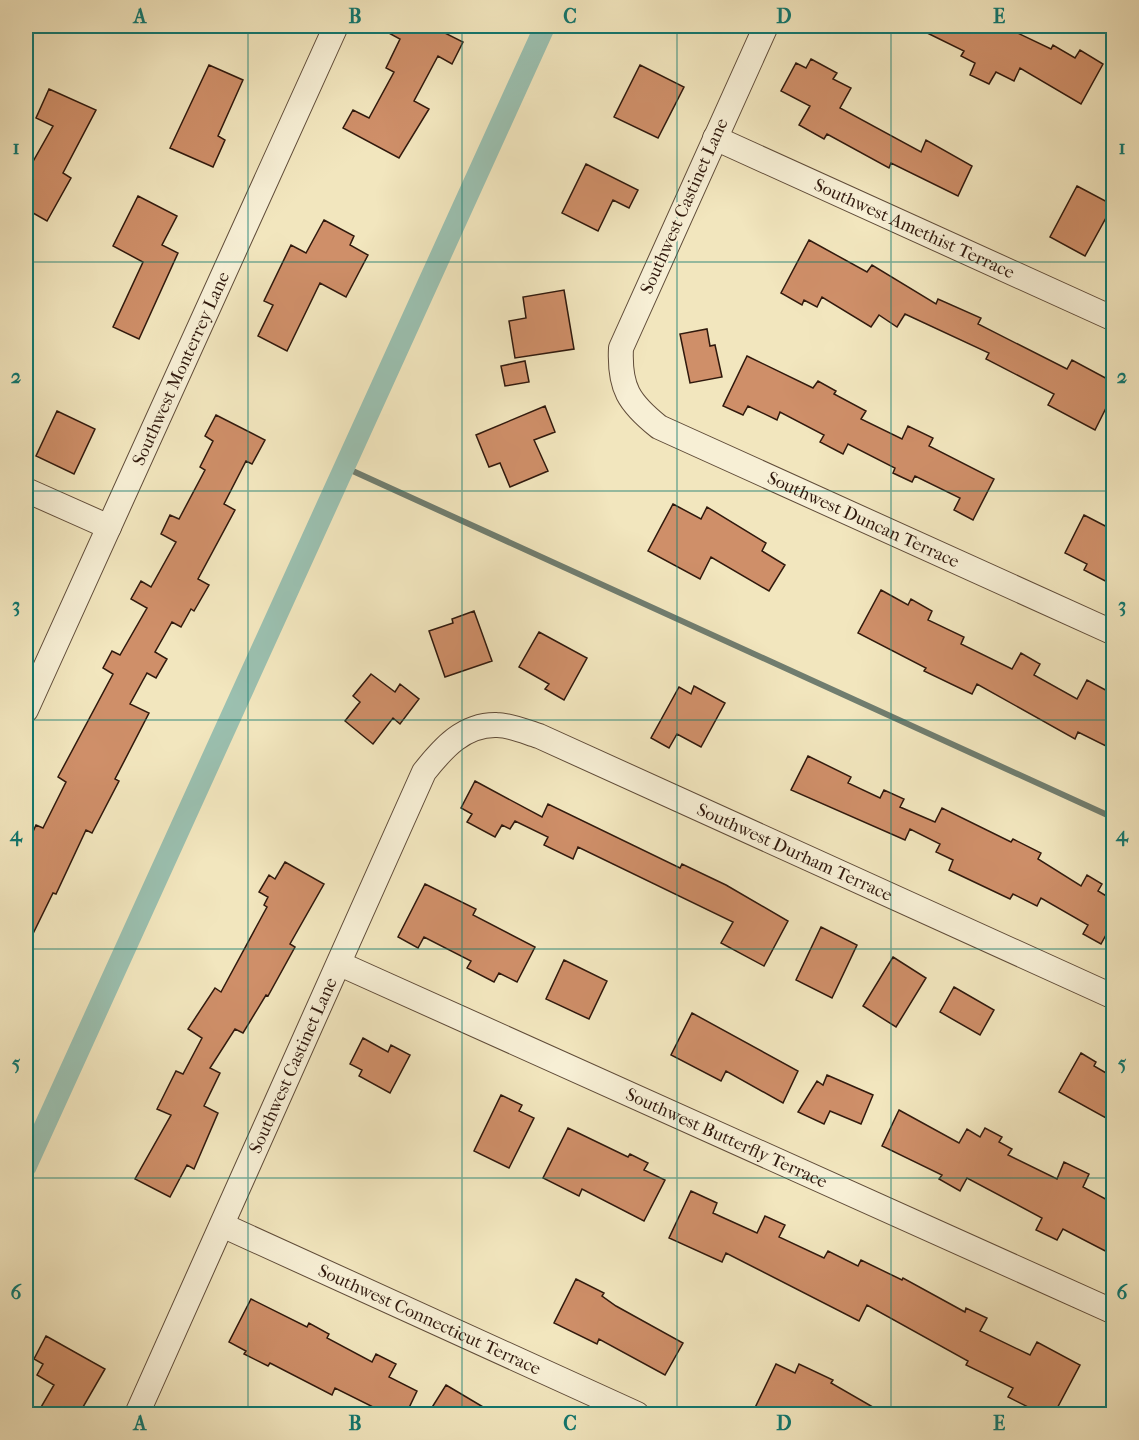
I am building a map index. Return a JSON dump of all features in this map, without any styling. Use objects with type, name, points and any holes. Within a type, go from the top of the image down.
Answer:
[{"type":"street","name":"Southwest Monterrey Lane","points":[[26,710],[336,26]]},
{"type":"street","name":"Southwest Castinet Lane","points":[[625,391],[620,370],[621,348],[766,26]]},
{"type":"street","name":"Southwest Amethist Terrace","points":[[715,138],[1113,319]]},
{"type":"street","name":"Southwest Duncan Terrace","points":[[625,391],[639,411],[659,427],[1113,633]]},
{"type":"street","points":[[26,490],[109,527]]},
{"type":"street","name":"Southwest Durham Terrace","points":[[470,729],[498,725],[539,736],[1113,997]]},
{"type":"street","name":"Southwest Castinet Lane","points":[[137,1414],[424,772],[443,748],[470,729]]},
{"type":"street","name":"Southwest Butterfly Terrace","points":[[340,964],[1113,1311]]},
{"type":"street","name":"Southwest Connecticut Terrace","points":[[222,1226],[637,1414]]},
{"type":"building","points":[[376,26],[431,26],[463,42],[452,64],[438,56],[414,101],[429,109],[399,158],[343,128],[353,110],[369,118],[394,72],[386,68],[400,39]]},
{"type":"building","points":[[913,26],[1003,26],[1051,49],[1053,45],[1075,58],[1080,50],[1103,64],[1081,104],[1020,68],[1014,81],[996,72],[989,84],[970,75],[975,63],[961,56],[964,51]]},
{"type":"building","points":[[811,59],[837,73],[833,79],[851,88],[840,108],[921,152],[926,140],[972,166],[958,196],[891,163],[889,168],[827,134],[824,139],[799,125],[810,106],[781,91],[796,63],[806,68]]},
{"type":"building","points":[[209,65],[243,80],[218,136],[225,140],[213,167],[170,148]]},
{"type":"building","points":[[640,65],[684,87],[658,138],[614,117]]},
{"type":"building","points":[[49,89],[96,110],[63,173],[71,178],[47,221],[26,209],[26,174],[53,126],[36,118]]},
{"type":"building","points":[[586,164],[638,190],[629,208],[613,200],[598,231],[562,213]]},
{"type":"building","points":[[1077,186],[1113,205],[1085,256],[1050,237]]},
{"type":"building","points":[[138,196],[177,216],[162,245],[178,253],[139,339],[113,327],[143,262],[113,246]]},
{"type":"building","points":[[324,220],[354,236],[350,245],[368,255],[346,297],[320,283],[287,351],[258,336],[273,305],[264,301],[291,245],[306,253]]},
{"type":"building","points":[[809,240],[867,272],[872,265],[936,304],[938,299],[981,318],[978,324],[1067,369],[1072,360],[1113,382],[1113,394],[1095,430],[1048,405],[1054,394],[986,359],[989,353],[905,314],[897,327],[879,315],[871,327],[822,297],[817,307],[804,300],[802,305],[781,293]]},
{"type":"building","points":[[564,290],[574,349],[515,358],[509,321],[526,318],[523,297]]},
{"type":"building","points":[[707,329],[710,346],[715,345],[722,377],[690,383],[680,334]]},
{"type":"building","points":[[747,356],[813,388],[818,381],[836,391],[834,394],[866,411],[861,419],[902,439],[908,426],[933,438],[929,446],[994,479],[973,520],[954,510],[960,498],[915,476],[912,482],[893,473],[895,468],[848,444],[843,454],[820,442],[824,435],[780,412],[777,420],[748,406],[743,415],[723,406]]},
{"type":"building","points":[[525,361],[529,382],[505,386],[501,366]]},
{"type":"building","points":[[545,406],[555,432],[534,440],[548,471],[510,487],[500,463],[489,467],[476,435]]},
{"type":"building","points":[[57,411],[95,429],[74,474],[36,456]]},
{"type":"building","points":[[216,415],[265,440],[252,464],[246,461],[224,504],[235,510],[198,579],[209,585],[194,611],[191,609],[181,627],[172,622],[155,652],[167,659],[156,678],[147,673],[130,704],[149,713],[115,779],[119,781],[92,833],[86,830],[56,894],[53,893],[26,948],[26,862],[32,847],[27,845],[36,825],[43,828],[66,782],[58,777],[113,674],[103,668],[112,651],[120,655],[147,608],[131,599],[141,581],[151,587],[176,542],[161,534],[170,515],[179,519],[205,470],[200,467],[213,441],[205,436]]},
{"type":"building","points":[[673,504],[701,519],[707,507],[766,543],[762,551],[785,565],[769,591],[711,557],[700,579],[648,551]]},
{"type":"building","points":[[1084,515],[1113,530],[1113,585],[1084,570],[1087,564],[1065,553]]},
{"type":"building","points":[[881,590],[908,605],[911,599],[932,611],[928,620],[964,637],[961,644],[1012,669],[1021,653],[1040,664],[1034,675],[1077,699],[1087,680],[1113,694],[1113,736],[1108,747],[1078,732],[1075,739],[977,684],[972,694],[924,671],[926,668],[858,633]]},
{"type":"building","points":[[474,611],[492,661],[445,677],[429,631],[453,623],[452,619]]},
{"type":"building","points":[[539,632],[587,658],[564,700],[545,689],[549,684],[519,667]]},
{"type":"building","points":[[371,674],[395,692],[400,684],[419,699],[400,724],[393,718],[373,744],[345,721],[360,702],[353,696]]},
{"type":"building","points":[[694,686],[725,703],[701,747],[677,734],[669,748],[651,738],[679,687],[691,694]]},
{"type":"building","points":[[808,756],[851,777],[848,783],[880,798],[884,790],[904,799],[900,807],[935,822],[942,808],[1011,842],[1013,839],[1041,853],[1038,859],[1081,886],[1087,875],[1102,884],[1098,891],[1113,900],[1113,922],[1101,944],[1083,934],[1088,925],[1041,898],[1037,906],[1013,894],[1010,899],[949,870],[953,860],[936,852],[940,844],[910,829],[905,840],[791,790]]},
{"type":"building","points":[[475,781],[542,817],[548,804],[680,868],[682,864],[726,885],[788,921],[764,966],[721,943],[733,922],[578,847],[573,859],[544,845],[548,837],[515,821],[510,829],[502,825],[495,837],[467,822],[472,814],[461,808]]},
{"type":"building","points":[[285,862],[324,884],[290,944],[295,947],[268,996],[266,995],[243,1033],[235,1029],[210,1068],[220,1073],[204,1106],[218,1113],[194,1169],[187,1165],[170,1197],[135,1179],[171,1115],[157,1109],[176,1071],[183,1074],[202,1038],[188,1029],[215,988],[221,992],[267,907],[264,905],[268,897],[259,892],[269,875],[275,879]]},
{"type":"building","points":[[425,884],[476,909],[473,915],[535,947],[517,982],[499,973],[494,982],[467,968],[471,961],[424,937],[418,948],[398,937]]},
{"type":"building","points":[[821,927],[857,945],[832,998],[796,980]]},
{"type":"building","points":[[893,957],[926,978],[896,1027],[863,1006]]},
{"type":"building","points":[[564,960],[607,981],[589,1019],[546,999]]},
{"type":"building","points":[[954,987],[994,1010],[980,1035],[940,1012]]},
{"type":"building","points":[[692,1013],[798,1071],[783,1103],[726,1071],[721,1081],[671,1055]]},
{"type":"building","points":[[363,1038],[388,1052],[391,1045],[410,1055],[390,1093],[359,1076],[362,1070],[350,1064]]},
{"type":"building","points":[[1081,1053],[1096,1062],[1094,1066],[1113,1077],[1113,1103],[1106,1118],[1059,1092]]},
{"type":"building","points":[[827,1075],[873,1095],[861,1124],[830,1111],[824,1124],[798,1112],[817,1081],[823,1085]]},
{"type":"building","points":[[501,1095],[522,1105],[519,1111],[534,1118],[509,1168],[474,1151]]},
{"type":"building","points":[[899,1110],[959,1143],[967,1129],[980,1137],[985,1128],[1002,1137],[999,1142],[1012,1149],[1008,1155],[1057,1179],[1064,1162],[1089,1174],[1083,1187],[1113,1203],[1113,1255],[1063,1229],[1057,1240],[1036,1230],[1042,1218],[967,1178],[960,1191],[939,1179],[942,1175],[882,1146]]},
{"type":"building","points":[[568,1128],[628,1157],[630,1154],[648,1163],[644,1170],[665,1180],[644,1221],[582,1189],[579,1196],[543,1178]]},
{"type":"building","points":[[691,1191],[717,1203],[713,1213],[757,1233],[765,1216],[785,1225],[779,1237],[824,1258],[828,1251],[858,1266],[861,1260],[902,1280],[903,1278],[965,1312],[966,1308],[987,1318],[980,1331],[1030,1355],[1037,1342],[1080,1365],[1054,1414],[1042,1414],[1008,1397],[1013,1388],[966,1365],[968,1361],[867,1305],[859,1321],[726,1253],[722,1262],[669,1238]]},
{"type":"building","points":[[576,1279],[604,1293],[602,1296],[616,1306],[683,1343],[665,1375],[599,1339],[597,1344],[554,1323]]},
{"type":"building","points":[[251,1299],[307,1327],[309,1323],[329,1334],[327,1338],[372,1362],[376,1354],[396,1364],[389,1377],[417,1391],[406,1414],[387,1414],[335,1388],[332,1395],[270,1363],[268,1366],[244,1354],[246,1351],[229,1342]]},
{"type":"building","points":[[46,1336],[105,1369],[79,1414],[37,1414],[54,1385],[37,1375],[43,1364],[34,1359]]},
{"type":"building","points":[[776,1364],[795,1373],[799,1364],[833,1380],[831,1383],[885,1414],[801,1414],[788,1408],[785,1414],[752,1414]]},
{"type":"building","points":[[446,1385],[495,1414],[441,1414],[431,1409]]},
{"type":"waterway","points":[[26,1167],[545,26]]},
{"type":"waterway","points":[[344,467],[1114,818]]}]
